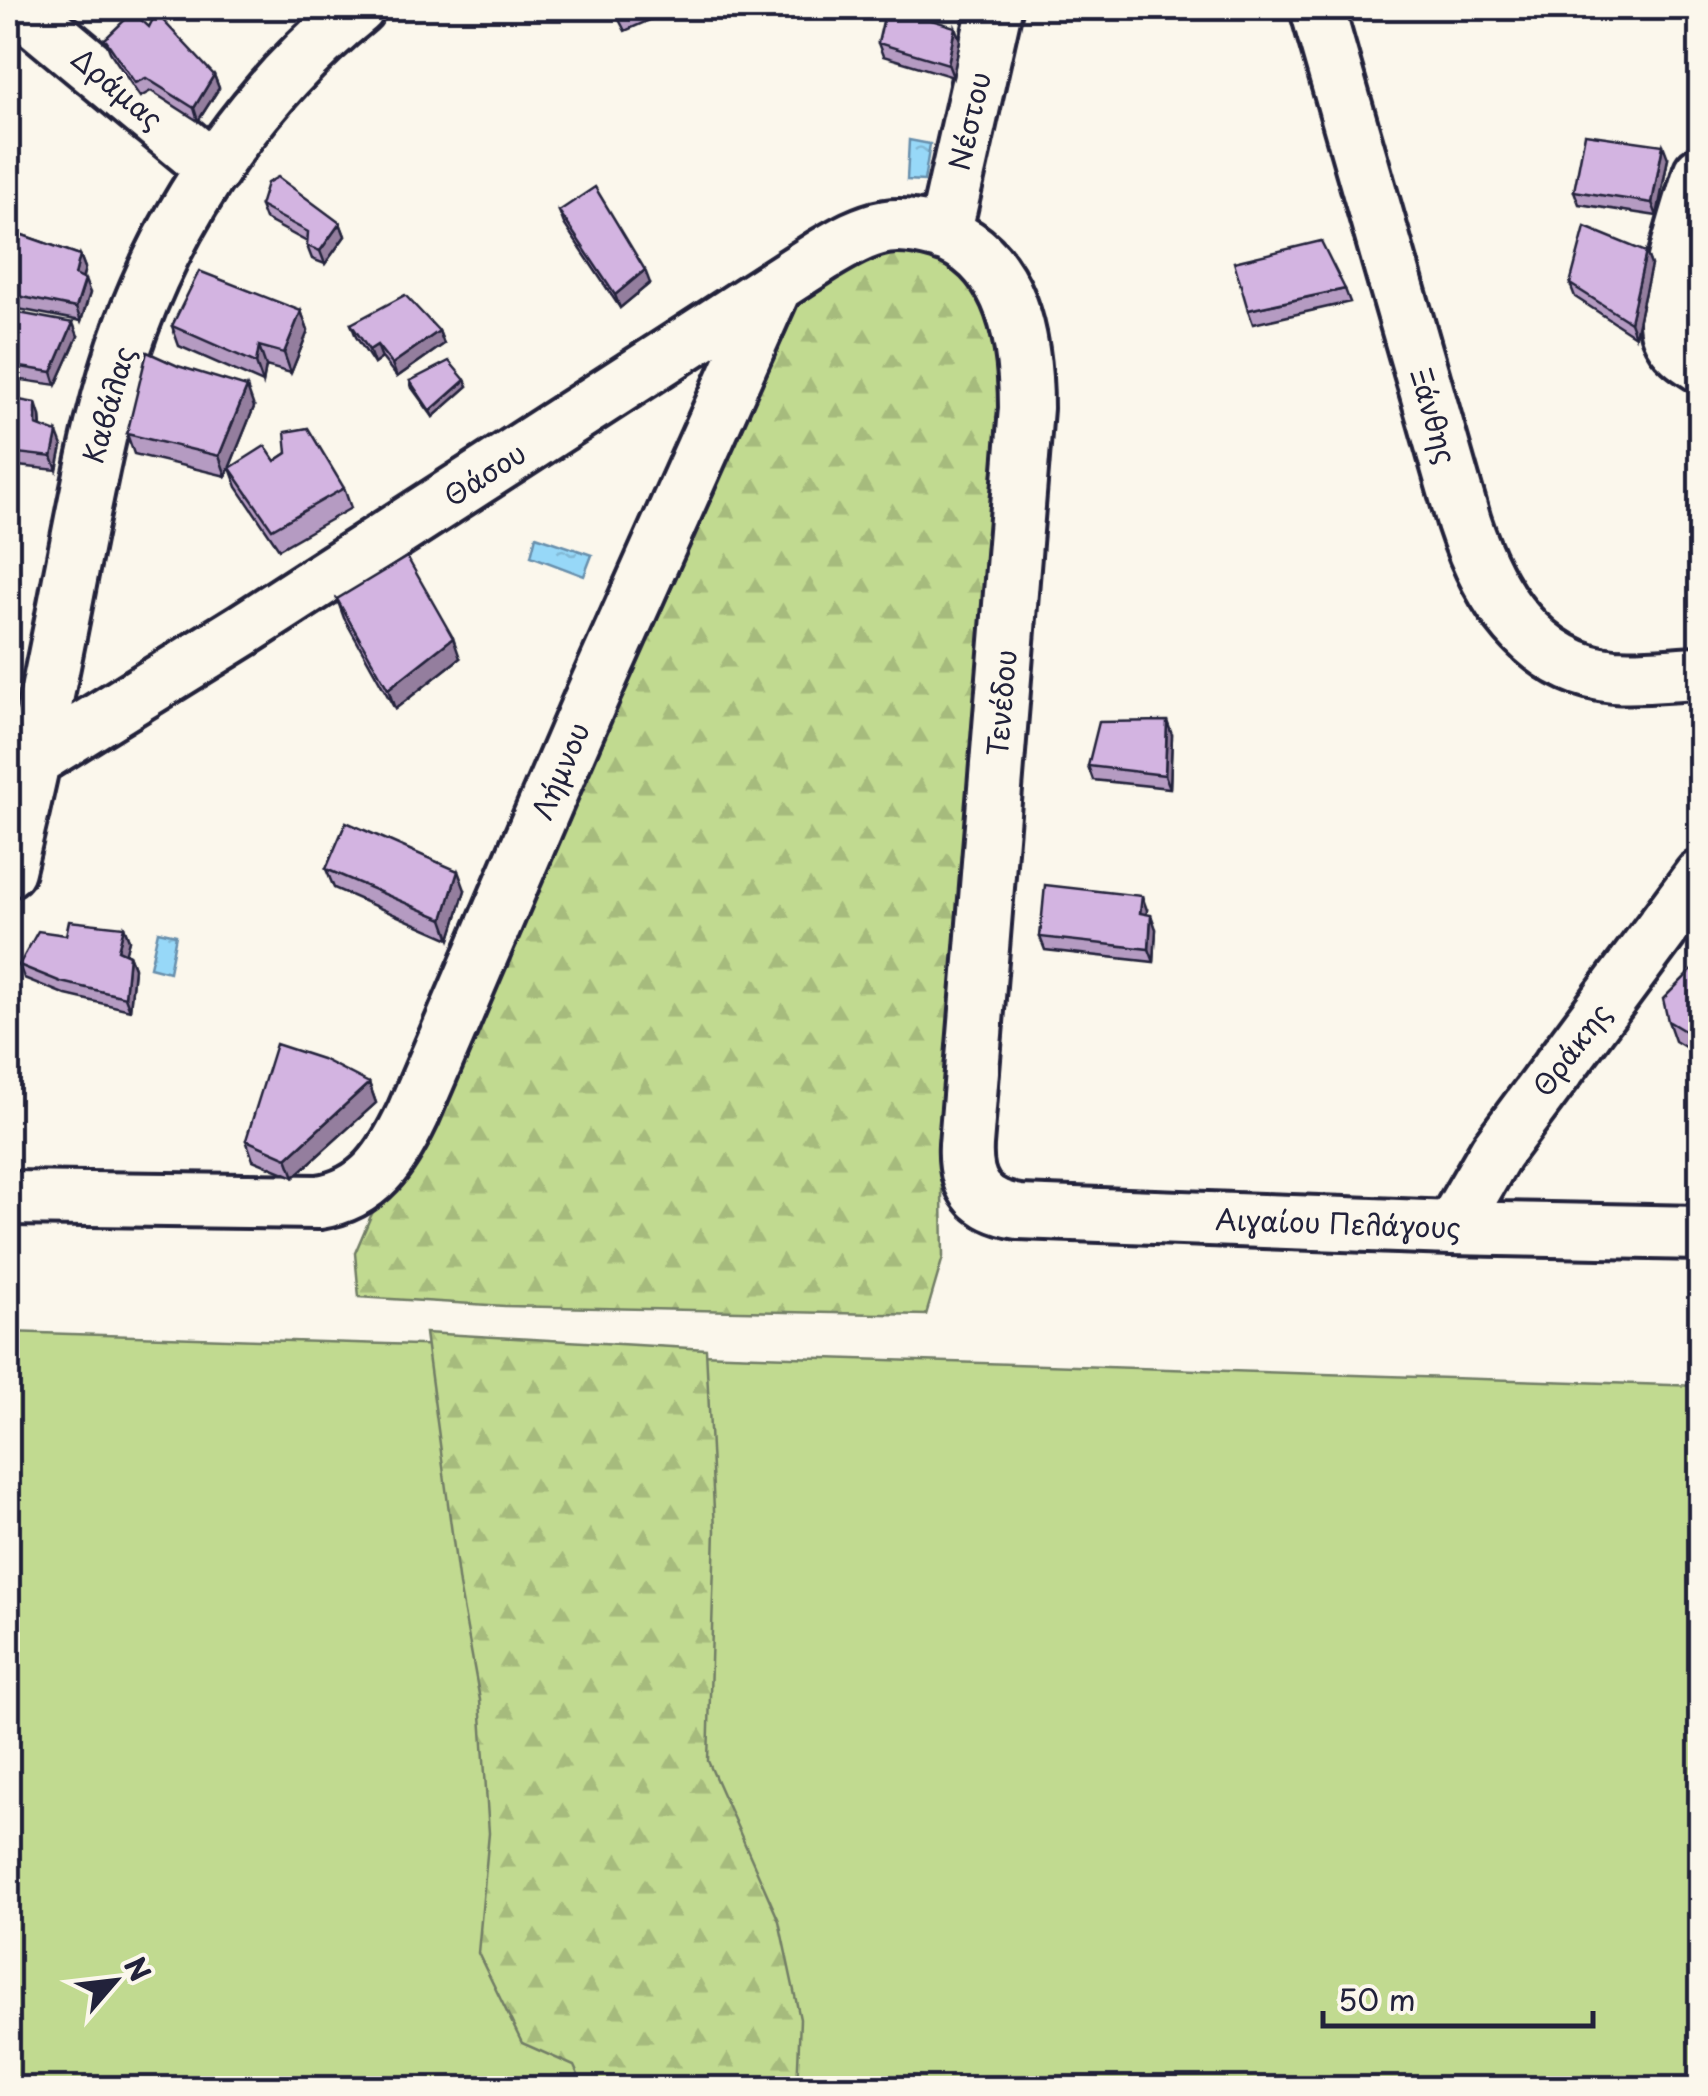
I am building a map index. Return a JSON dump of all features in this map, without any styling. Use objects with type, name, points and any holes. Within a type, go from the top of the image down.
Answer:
[{"type":"street","name":"Δράμας","points":[[20,8],[214,169]]},
{"type":"street","name":"Καβάλας","points":[[8,870],[29,739],[120,358],[160,262],[214,169],[274,89],[312,48],[358,8]]},
{"type":"street","name":"Νέστου","points":[[944,235],[995,8]]},
{"type":"street","name":"Ξάνθης","points":[[1317,8],[1464,522],[1493,593],[1524,633],[1578,666],[1614,676],[1700,673]]},
{"type":"street","points":[[1700,173],[1664,314],[1668,335],[1676,347],[1700,366]]},
{"type":"street","name":"Θάσου","points":[[29,739],[243,630],[774,289],[822,254],[872,231],[913,227],[944,235]]},
{"type":"street","name":"Τενέδου","points":[[944,235],[977,256],[1003,288],[1019,329],[1026,382],[966,1145],[967,1175],[980,1198]]},
{"type":"street","name":"Λήμνου","points":[[8,1198],[301,1203],[336,1199],[358,1190],[390,1158],[774,289]]},
{"type":"street","name":"Θράκης","points":[[1452,1228],[1496,1152],[1700,877]]},
{"type":"street","name":"Αιγαίου Πελάγους","points":[[980,1198],[995,1207],[1019,1212],[1700,1233]]},
{"type":"green space","points":[[894,245],[957,253],[1006,311],[963,1015],[941,1126],[943,1257],[926,1315],[505,1306],[359,1297],[355,1253],[637,650],[755,369],[811,276]]},
{"type":"green space","points":[[8,1332],[1700,1386],[1700,2088],[8,2088]]},
{"type":"green space","points":[[425,1333],[706,1349],[715,1530],[708,1761],[779,1921],[800,2019],[797,2088],[584,2088],[574,2066],[522,2043],[478,1953],[489,1833],[480,1700],[459,1585]]},
{"type":"water","points":[[909,140],[930,144],[924,181],[907,180]]},
{"type":"water","points":[[536,536],[592,555],[584,576],[531,556]]},
{"type":"water","points":[[158,931],[176,935],[169,972],[150,967]]},
{"type":"building","points":[[615,8],[644,8],[620,18]]},
{"type":"building","points":[[886,8],[955,27],[948,64],[878,43]]},
{"type":"building","points":[[133,12],[149,27],[156,13],[214,75],[194,108],[146,78],[135,83],[105,39]]},
{"type":"building","points":[[1585,134],[1663,145],[1652,203],[1574,191]]},
{"type":"building","points":[[278,177],[340,223],[320,251],[307,246],[308,232],[260,206],[267,183]]},
{"type":"building","points":[[595,187],[645,270],[615,295],[559,211]]},
{"type":"building","points":[[1585,227],[1646,252],[1630,322],[1570,284]]},
{"type":"building","points":[[8,230],[80,255],[75,275],[85,280],[76,308],[8,294]]},
{"type":"building","points":[[1321,241],[1345,289],[1248,310],[1234,262]]},
{"type":"building","points":[[199,271],[301,311],[284,353],[259,346],[256,363],[172,326]]},
{"type":"building","points":[[405,295],[439,331],[392,364],[377,345],[369,350],[351,324]]},
{"type":"building","points":[[8,311],[73,323],[52,372],[8,365]]},
{"type":"building","points":[[147,352],[247,387],[219,456],[127,434]]},
{"type":"building","points":[[449,361],[465,380],[430,411],[410,381]]},
{"type":"building","points":[[8,398],[36,403],[36,425],[57,433],[52,457],[8,452]]},
{"type":"building","points":[[308,428],[344,488],[272,529],[230,468],[265,446],[275,461],[287,453],[285,432]]},
{"type":"building","points":[[407,557],[453,638],[388,689],[337,599]]},
{"type":"building","points":[[1167,721],[1165,775],[1088,766],[1099,722]]},
{"type":"building","points":[[346,822],[458,871],[443,919],[326,869]]},
{"type":"building","points":[[1045,885],[1142,896],[1140,913],[1151,915],[1149,949],[1040,937]]},
{"type":"building","points":[[69,921],[124,927],[118,950],[129,955],[125,997],[61,982],[19,965],[38,931],[66,935]]},
{"type":"building","points":[[1693,969],[1700,974],[1700,1040],[1668,1021],[1663,999]]},
{"type":"building","points":[[276,1044],[322,1059],[369,1083],[287,1158],[246,1140]]}]
